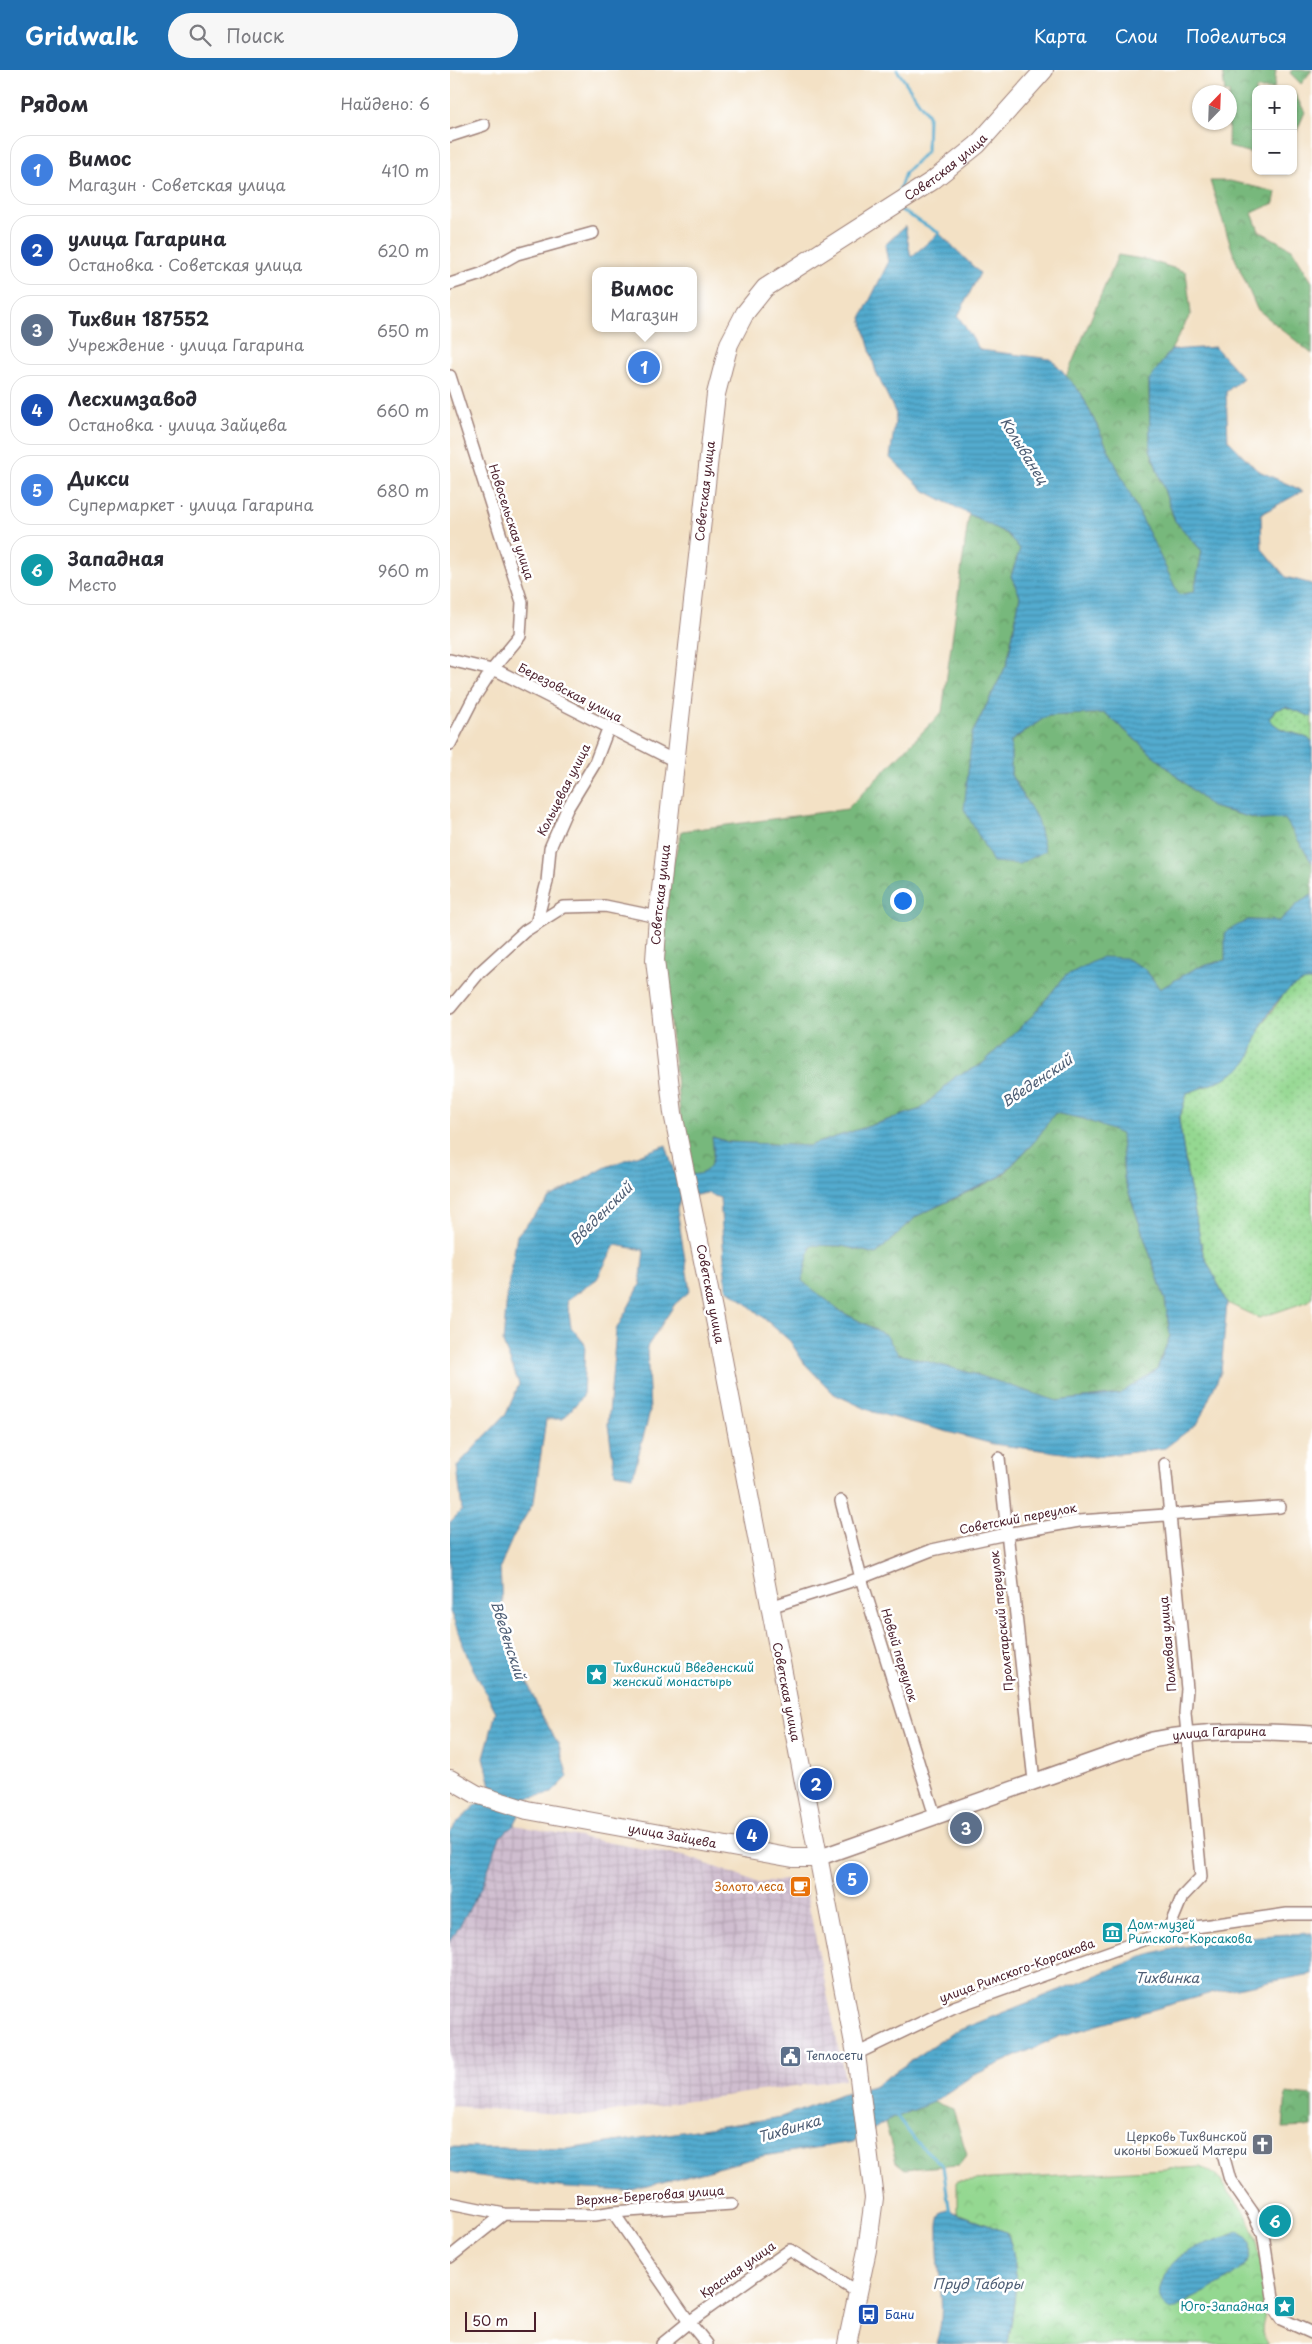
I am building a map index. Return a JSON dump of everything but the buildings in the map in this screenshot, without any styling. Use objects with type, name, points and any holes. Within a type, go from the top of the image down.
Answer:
[{"type":"main road","name":"Советская улица","points":[[859,2293],[874,2198],[856,2054],[825,1883],[818,1858],[673,1113],[655,960],[658,917],[716,394],[729,344],[745,313],[766,288],[932,182],[977,145],[1044,70]]},
{"type":"main road","name":"улица Зайцева","points":[[450,1779],[476,1794],[527,1810],[793,1858],[818,1858]]},
{"type":"main road","points":[[847,2344],[859,2293]]},
{"type":"street","points":[[450,136],[484,125]]},
{"type":"street","points":[[450,284],[481,274],[518,254],[593,233]]},
{"type":"street","name":"Новосельская улица","points":[[450,376],[522,602],[520,636],[492,670],[472,701],[450,744]]},
{"type":"street","name":"Березовская улица","points":[[450,660],[500,672],[608,729],[675,761]]},
{"type":"street","name":"Кольцевая улица","points":[[536,924],[547,882],[550,848],[568,809],[595,763],[608,729]]},
{"type":"street","points":[[450,1008],[479,973],[525,931],[563,907],[605,906],[658,917]]},
{"type":"street","name":"Пролетарский переулок","points":[[999,1458],[1034,1781]]},
{"type":"street","name":"Полковая улица","points":[[1165,1464],[1187,1689],[1185,1713],[1201,1877],[1182,1897],[1168,1931]]},
{"type":"street","name":"Новый переулок","points":[[841,1501],[861,1578],[936,1816]]},
{"type":"street","name":"Советский переулок","points":[[770,1607],[861,1578],[932,1550],[1006,1534],[1079,1521],[1280,1508]]},
{"type":"street","name":"улица Гагарина","points":[[818,1858],[1152,1740],[1187,1732],[1244,1731],[1312,1734]]},
{"type":"street","name":"улица Римского-Корсакова","points":[[856,2054],[954,2007],[1168,1931],[1287,1914],[1312,1914]]},
{"type":"street","points":[[1224,2158],[1230,2180],[1253,2213],[1263,2234],[1275,2310],[1281,2319],[1312,2333]]},
{"type":"street","name":"Верхне-Береговая улица","points":[[450,2203],[504,2214],[595,2215],[613,2212],[732,2204]]},
{"type":"street","points":[[613,2212],[689,2322],[707,2344]]},
{"type":"street","points":[[450,2257],[504,2214]]},
{"type":"street","name":"Красная улица","points":[[662,2344],[689,2322],[790,2250],[859,2293]]},
{"type":"shaded area","points":[[514,1825],[688,1857],[758,1883],[803,1878],[845,2079],[584,2116],[450,2106],[450,1943],[482,1886],[500,1837]]},
{"type":"green space","points":[[1222,70],[1276,70],[1274,85],[1252,85],[1252,153],[1228,147],[1228,130],[1237,130],[1237,85],[1224,85]]},
{"type":"green space","points":[[1292,70],[1312,70],[1301,84],[1290,73]]},
{"type":"green space","points":[[1297,98],[1305,112],[1297,131]]},
{"type":"green space","points":[[1210,181],[1230,181],[1276,192],[1274,203],[1252,213],[1259,231],[1292,249],[1312,282],[1312,354],[1257,309],[1234,256]]},
{"type":"green space","points":[[1118,255],[1148,260],[1186,272],[1191,313],[1171,350],[1149,380],[1150,449],[1175,521],[1202,551],[1194,592],[1178,595],[1081,393],[1066,377]]},
{"type":"green space","points":[[969,514],[1007,534],[1020,549],[1011,576],[1020,596],[1007,664],[972,734],[1037,819],[1011,775],[1011,741],[1047,716],[1105,713],[1212,807],[1260,820],[1285,818],[1312,863],[1312,895],[1300,902],[1279,921],[1248,920],[1225,960],[1196,968],[1160,989],[1145,969],[1065,976],[1033,1015],[981,1065],[956,1076],[921,1109],[808,1146],[728,1142],[713,1137],[713,1159],[708,1170],[703,1174],[687,1175],[658,917],[682,831],[847,809],[942,712]]},
{"type":"green space","points":[[1286,707],[1312,717],[1312,741],[1301,735],[1284,730],[1269,719],[1275,710]]},
{"type":"green space","points":[[1304,980],[1312,981],[1312,1297],[1309,1301],[1259,1318],[1227,1303],[1203,1253],[1187,1173],[1179,1120],[1187,1093],[1217,1082],[1245,1064],[1260,1028],[1288,988]]},
{"type":"green space","points":[[1055,1113],[1084,1119],[1121,1133],[1124,1178],[1165,1299],[1170,1336],[1157,1369],[1120,1394],[1057,1401],[971,1373],[897,1354],[886,1335],[842,1312],[801,1281],[811,1245],[842,1246],[876,1254],[917,1216],[1002,1176],[1035,1141]]},
{"type":"green space","points":[[1286,2093],[1312,2096],[1312,2127],[1283,2128]]},
{"type":"green space","points":[[933,2102],[953,2109],[967,2155],[959,2165],[905,2169],[896,2162],[885,2122]]},
{"type":"green space","points":[[1201,2167],[1215,2175],[1222,2182],[1245,2213],[1257,2240],[1265,2305],[1262,2331],[1265,2340],[1269,2344],[1008,2344],[1015,2287],[1014,2258],[1011,2245],[1006,2232],[957,2213],[957,2181]]},
{"type":"water","points":[[905,226],[911,257],[939,233],[980,273],[958,316],[980,350],[1051,359],[1081,393],[1179,595],[1194,592],[1202,551],[1175,521],[1150,449],[1149,380],[1171,350],[1215,347],[1243,378],[1226,392],[1228,440],[1257,470],[1303,491],[1261,514],[1262,549],[1286,577],[1312,584],[1312,717],[1286,707],[1275,710],[1269,719],[1284,730],[1301,735],[1312,741],[1312,863],[1285,819],[1260,820],[1212,807],[1105,713],[1047,716],[1011,741],[1011,775],[1037,819],[1045,851],[1019,864],[993,862],[964,809],[972,734],[1007,664],[1020,596],[1011,576],[1020,549],[1007,534],[925,491],[890,458],[896,414],[876,372],[861,318],[888,263],[885,245]]},
{"type":"water","name":"Введенский","points":[[1312,895],[1312,981],[1295,985],[1280,998],[1263,1023],[1250,1056],[1241,1068],[1218,1081],[1187,1093],[1179,1120],[1187,1173],[1203,1253],[1227,1303],[1221,1372],[1198,1423],[1165,1448],[1094,1457],[993,1444],[873,1412],[834,1394],[804,1363],[790,1341],[726,1288],[720,1198],[707,1193],[681,1198],[677,1209],[690,1291],[675,1304],[647,1347],[650,1411],[633,1476],[615,1473],[608,1425],[616,1330],[640,1285],[644,1250],[615,1245],[597,1279],[567,1300],[571,1327],[585,1344],[583,1396],[563,1419],[546,1419],[534,1502],[513,1537],[500,1567],[502,1605],[520,1665],[539,1710],[559,1745],[568,1777],[552,1793],[528,1798],[514,1825],[500,1837],[482,1886],[450,1943],[450,1833],[457,1823],[492,1790],[484,1757],[496,1712],[470,1663],[450,1611],[450,1522],[462,1510],[457,1466],[506,1414],[519,1384],[503,1343],[507,1295],[517,1235],[550,1198],[606,1167],[666,1145],[674,1172],[695,1174],[707,1170],[711,1164],[713,1157],[712,1137],[728,1142],[808,1146],[921,1109],[956,1076],[981,1065],[1033,1015],[1065,976],[1102,957],[1125,958],[1145,969],[1160,989],[1196,968],[1225,960],[1225,932],[1248,920],[1279,921],[1300,902]],"holes":[[[1055,1113],[1084,1119],[1121,1134],[1124,1178],[1165,1299],[1170,1336],[1157,1369],[1120,1394],[1057,1401],[971,1373],[898,1354],[886,1335],[842,1312],[802,1281],[811,1245],[842,1246],[876,1254],[917,1216],[1001,1176],[1035,1141]]]},
{"type":"water","name":"Тихвинка","points":[[1312,1933],[1312,1974],[1215,1992],[1060,2036],[972,2076],[933,2102],[885,2122],[853,2142],[763,2156],[628,2191],[566,2188],[450,2172],[450,2147],[567,2149],[782,2117],[841,2094],[874,2086],[952,2033],[1142,1957],[1204,1943],[1269,1935]]},
{"type":"water","name":"Пруд Таборы","points":[[948,2210],[1006,2232],[1014,2258],[1015,2273],[1014,2302],[1008,2344],[936,2344],[941,2317],[938,2223],[942,2212]]},
{"type":"water","points":[[1238,2232],[1247,2237],[1251,2251],[1247,2261],[1240,2270],[1230,2278],[1176,2308],[1171,2310],[1161,2302],[1160,2288],[1172,2264],[1190,2250]]},
{"type":"waterway","name":"Колыванец","points":[[897,70],[928,115],[927,151],[905,173],[897,196]]},
{"type":"waterway","name":"Колыванец","points":[[899,209],[939,233],[938,236]]},
{"type":"waterway","points":[[896,2115],[915,2140],[943,2166],[950,2214]]},
{"type":"place","name":"Вимос","points":[[644,367]]},
{"type":"place","name":"Тихвинский Введенский женский монастырь","points":[[597,1675]]},
{"type":"place","name":"улица Гагарина","points":[[816,1784]]},
{"type":"place","name":"Тихвин 187552","points":[[966,1828]]},
{"type":"place","name":"Лесхимзавод","points":[[752,1835]]},
{"type":"place","name":"Дикси","points":[[852,1879]]},
{"type":"place","name":"Золото леса","points":[[800,1887]]},
{"type":"place","name":"Дом-музей Римского-Корсакова","points":[[1112,1932]]},
{"type":"place","name":"Теплосети","points":[[790,2056]]},
{"type":"place","name":"Церковь Тихвинской иконы Божией Матери","points":[[1263,2144]]},
{"type":"place","name":"Западная","points":[[1275,2221]]},
{"type":"place","name":"Юго-Западная","points":[[1285,2307]]},
{"type":"place","name":"Бани","points":[[869,2315]]}]
